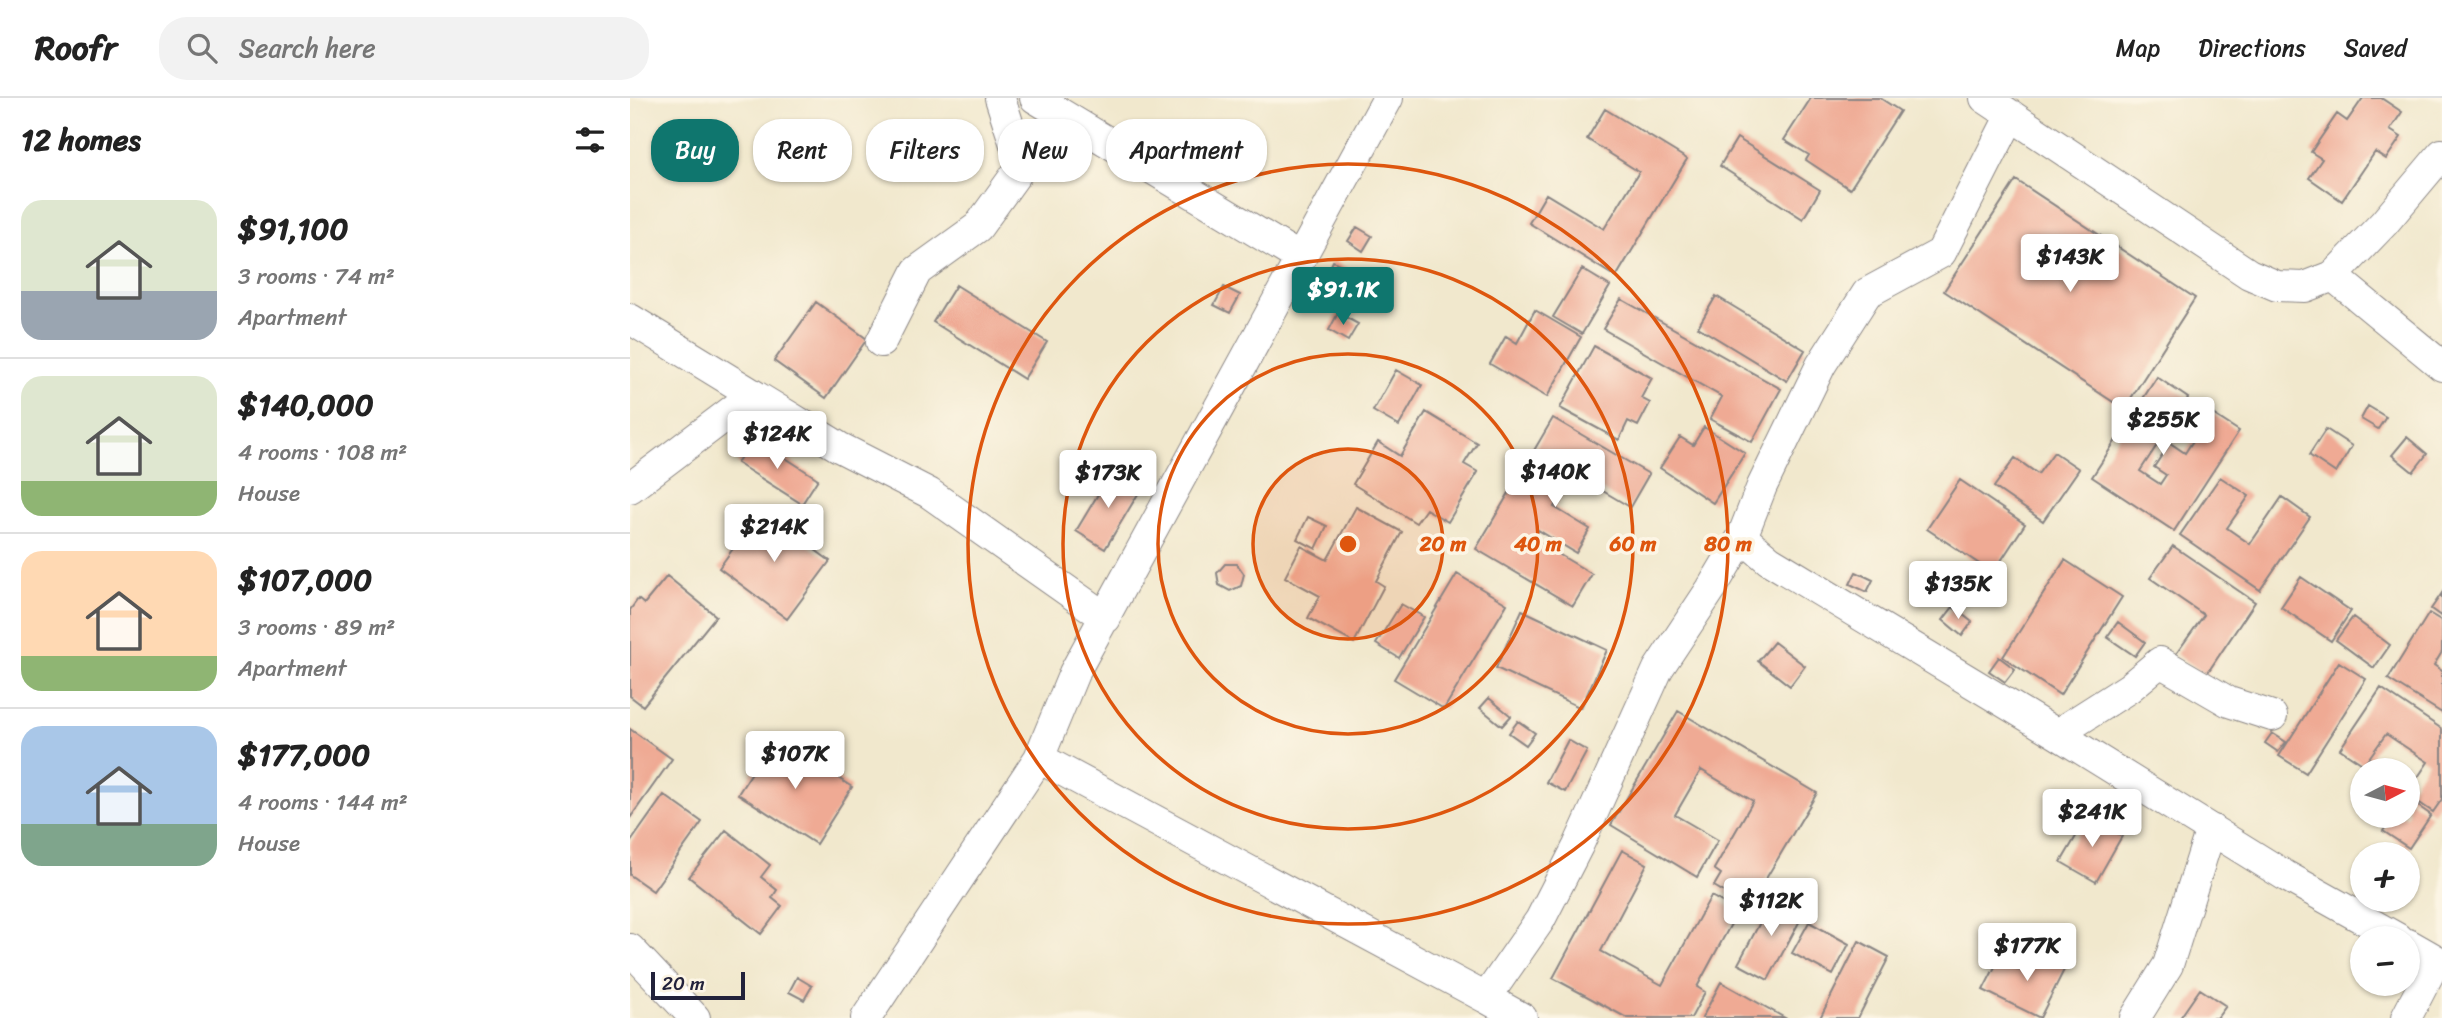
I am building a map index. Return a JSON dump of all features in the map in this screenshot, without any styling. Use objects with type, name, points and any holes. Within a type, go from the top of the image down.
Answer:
[{"type":"street","points":[[881,342],[917,271],[978,228],[1021,166],[1000,98]]},
{"type":"street","points":[[1035,98],[1300,258]]},
{"type":"street","points":[[866,1018],[1039,758],[1074,673],[1388,98]]},
{"type":"street","points":[[1985,98],[2249,274],[2277,286],[2305,286],[2333,276],[2384,223],[2442,154]]},
{"type":"street","points":[[1486,998],[1540,920],[1578,846],[1658,668],[1742,537],[1762,486],[1821,365],[1867,293],[1941,253],[2011,115]]},
{"type":"street","points":[[2333,276],[2442,366]]},
{"type":"street","points":[[630,319],[839,447],[929,493],[1106,618]]},
{"type":"street","points":[[630,488],[753,394]]},
{"type":"street","points":[[1742,537],[1769,560],[2286,876],[2376,926]]},
{"type":"street","points":[[2057,734],[2129,688],[2160,662],[2228,702],[2272,716]]},
{"type":"street","points":[[1039,758],[1522,1018]]},
{"type":"street","points":[[2134,1018],[2168,965],[2211,829]]},
{"type":"street","points":[[630,949],[695,1018]]},
{"type":"street","points":[[2420,951],[2436,960],[2420,991]]},
{"type":"street","points":[[2406,1018],[2417,996]]},
{"type":"building","points":[[1811,98],[1880,98],[1900,111],[1850,189],[1806,160],[1809,155],[1784,140]]},
{"type":"building","points":[[2363,98],[2381,98],[2402,112],[2390,130],[2401,137],[2386,159],[2375,152],[2342,201],[2309,178],[2322,159],[2311,152],[2337,114],[2347,121]]},
{"type":"building","points":[[1605,109],[1687,159],[1616,277],[1529,223],[1546,194],[1604,229],[1639,172],[1587,139]]},
{"type":"building","points":[[1737,138],[1820,190],[1803,219],[1720,166]]},
{"type":"building","points":[[2016,180],[2195,298],[2124,409],[1944,291]]},
{"type":"building","points":[[1357,227],[1372,236],[1363,251],[1348,241]]},
{"type":"building","points":[[1333,261],[1355,272],[1348,286],[1326,275]]},
{"type":"building","points":[[1582,269],[1610,286],[1582,334],[1553,317]]},
{"type":"building","points":[[956,285],[1047,342],[1024,379],[933,322]]},
{"type":"building","points":[[1224,287],[1240,295],[1230,313],[1214,305]]},
{"type":"building","points":[[1716,296],[1805,350],[1787,381],[1698,327]]},
{"type":"building","points":[[1621,299],[1781,389],[1752,442],[1710,419],[1722,397],[1603,329]]},
{"type":"building","points":[[816,302],[867,339],[826,398],[774,361]]},
{"type":"building","points":[[1535,310],[1581,337],[1547,397],[1490,364],[1506,336],[1517,343]]},
{"type":"building","points":[[1338,313],[1358,324],[1348,341],[1329,330]]},
{"type":"building","points":[[1594,346],[1652,378],[1641,398],[1650,403],[1638,426],[1628,421],[1619,440],[1560,408]]},
{"type":"building","points":[[1396,370],[1422,385],[1399,426],[1373,411]]},
{"type":"building","points":[[2157,377],[2188,398],[2140,471],[2160,484],[2166,475],[2154,467],[2170,443],[2185,453],[2211,413],[2239,431],[2174,531],[2092,477]]},
{"type":"building","points":[[2368,406],[2386,417],[2378,429],[2361,419]]},
{"type":"building","points":[[1426,412],[1477,443],[1464,464],[1478,472],[1448,522],[1426,509],[1416,523],[1353,484],[1378,442],[1400,456]]},
{"type":"building","points":[[1553,418],[1649,474],[1630,507],[1574,474],[1554,507],[1590,529],[1576,553],[1538,530],[1533,539],[1592,574],[1573,606],[1476,549]]},
{"type":"building","points":[[1704,427],[1745,453],[1713,503],[1660,468],[1680,437],[1693,445]]},
{"type":"building","points":[[2326,429],[2352,446],[2336,473],[2309,455]]},
{"type":"building","points":[[753,437],[818,479],[802,504],[737,463]]},
{"type":"building","points":[[2407,437],[2427,454],[2413,472],[2392,455]]},
{"type":"building","points":[[2054,452],[2079,469],[2043,521],[1994,487],[2015,458],[2038,474]]},
{"type":"building","points":[[1112,471],[1141,489],[1105,549],[1076,531]]},
{"type":"building","points":[[2220,477],[2249,496],[2227,528],[2250,544],[2282,497],[2310,517],[2260,590],[2180,535]]},
{"type":"building","points":[[1960,480],[2025,524],[1993,573],[1927,529]]},
{"type":"building","points":[[1356,507],[1402,532],[1376,581],[1384,586],[1354,643],[1308,618],[1320,596],[1285,577],[1301,546],[1327,560]]},
{"type":"building","points":[[761,510],[830,561],[787,619],[719,568]]},
{"type":"building","points":[[1308,517],[1327,526],[1316,549],[1297,539]]},
{"type":"building","points":[[2173,546],[2255,602],[2206,675],[2176,654],[2204,615],[2150,578]]},
{"type":"building","points":[[2065,560],[2122,597],[2060,695],[2003,657]]},
{"type":"building","points":[[1225,564],[1237,564],[1244,574],[1241,586],[1230,591],[1219,585],[1217,573]]},
{"type":"building","points":[[1856,572],[1873,580],[1867,592],[1850,584]]},
{"type":"building","points":[[1457,574],[1507,604],[1444,709],[1394,679]]},
{"type":"building","points":[[667,576],[716,616],[643,706],[630,696],[630,610],[638,599],[644,604]]},
{"type":"building","points":[[2301,577],[2351,611],[2331,641],[2281,607]]},
{"type":"building","points":[[2442,593],[2442,617],[2431,609]]},
{"type":"building","points":[[1401,604],[1424,617],[1399,658],[1376,644]]},
{"type":"building","points":[[1953,607],[1972,622],[1962,636],[1943,620]]},
{"type":"building","points":[[1522,610],[1607,650],[1581,708],[1496,668]]},
{"type":"building","points":[[2429,613],[2442,621],[2442,652],[2434,665],[2442,671],[2442,713],[2388,679]]},
{"type":"building","points":[[2353,617],[2390,645],[2374,668],[2336,640]]},
{"type":"building","points":[[2118,622],[2145,642],[2135,656],[2107,637]]},
{"type":"building","points":[[1774,642],[1805,666],[1790,686],[1758,661]]},
{"type":"building","points":[[1999,657],[2015,669],[2005,682],[1989,671]]},
{"type":"building","points":[[2339,662],[2366,679],[2306,773],[2279,756]]},
{"type":"building","points":[[2381,688],[2442,729],[2442,799],[2433,812],[2420,803],[2420,774],[2428,762],[2386,734],[2369,758],[2354,758],[2340,749]]},
{"type":"building","points":[[1489,698],[1511,716],[1502,726],[1480,708]]},
{"type":"building","points":[[1678,711],[1817,793],[1749,907],[1714,886],[1721,874],[1714,869],[1753,801],[1701,770],[1675,815],[1718,840],[1697,877],[1611,825]]},
{"type":"building","points":[[1518,721],[1535,733],[1526,745],[1509,733]]},
{"type":"building","points":[[630,729],[672,759],[630,818]]},
{"type":"building","points":[[2272,733],[2286,742],[2278,752],[2265,743]]},
{"type":"building","points":[[775,737],[852,787],[816,844],[738,794]]},
{"type":"building","points":[[1568,740],[1587,751],[1565,792],[1546,782]]},
{"type":"building","points":[[664,795],[702,822],[653,891],[630,875],[630,843]]},
{"type":"building","points":[[2420,807],[2431,815],[2413,842],[2400,842],[2383,831],[2385,828],[2420,828]]},
{"type":"building","points":[[2088,816],[2122,836],[2096,882],[2061,862]]},
{"type":"building","points":[[726,830],[770,865],[761,877],[777,890],[772,898],[782,906],[761,934],[689,877]]},
{"type":"building","points":[[1622,850],[1647,864],[1601,951],[1662,985],[1711,896],[1738,911],[1697,987],[1705,992],[1691,1018],[1627,1018],[1553,978]]},
{"type":"building","points":[[1774,896],[1804,913],[1768,980],[1738,964]]},
{"type":"building","points":[[1809,922],[1849,944],[1833,975],[1792,953]]},
{"type":"building","points":[[1859,941],[1889,957],[1858,1018],[1820,1018]]},
{"type":"building","points":[[2038,948],[2067,964],[2040,1018],[1983,990],[1999,959],[2025,973]]},
{"type":"building","points":[[797,977],[812,986],[804,1000],[789,992]]},
{"type":"building","points":[[1721,982],[1785,1018],[1702,1018]]},
{"type":"building","points":[[2200,989],[2226,1006],[2217,1018],[2180,1018]]}]
